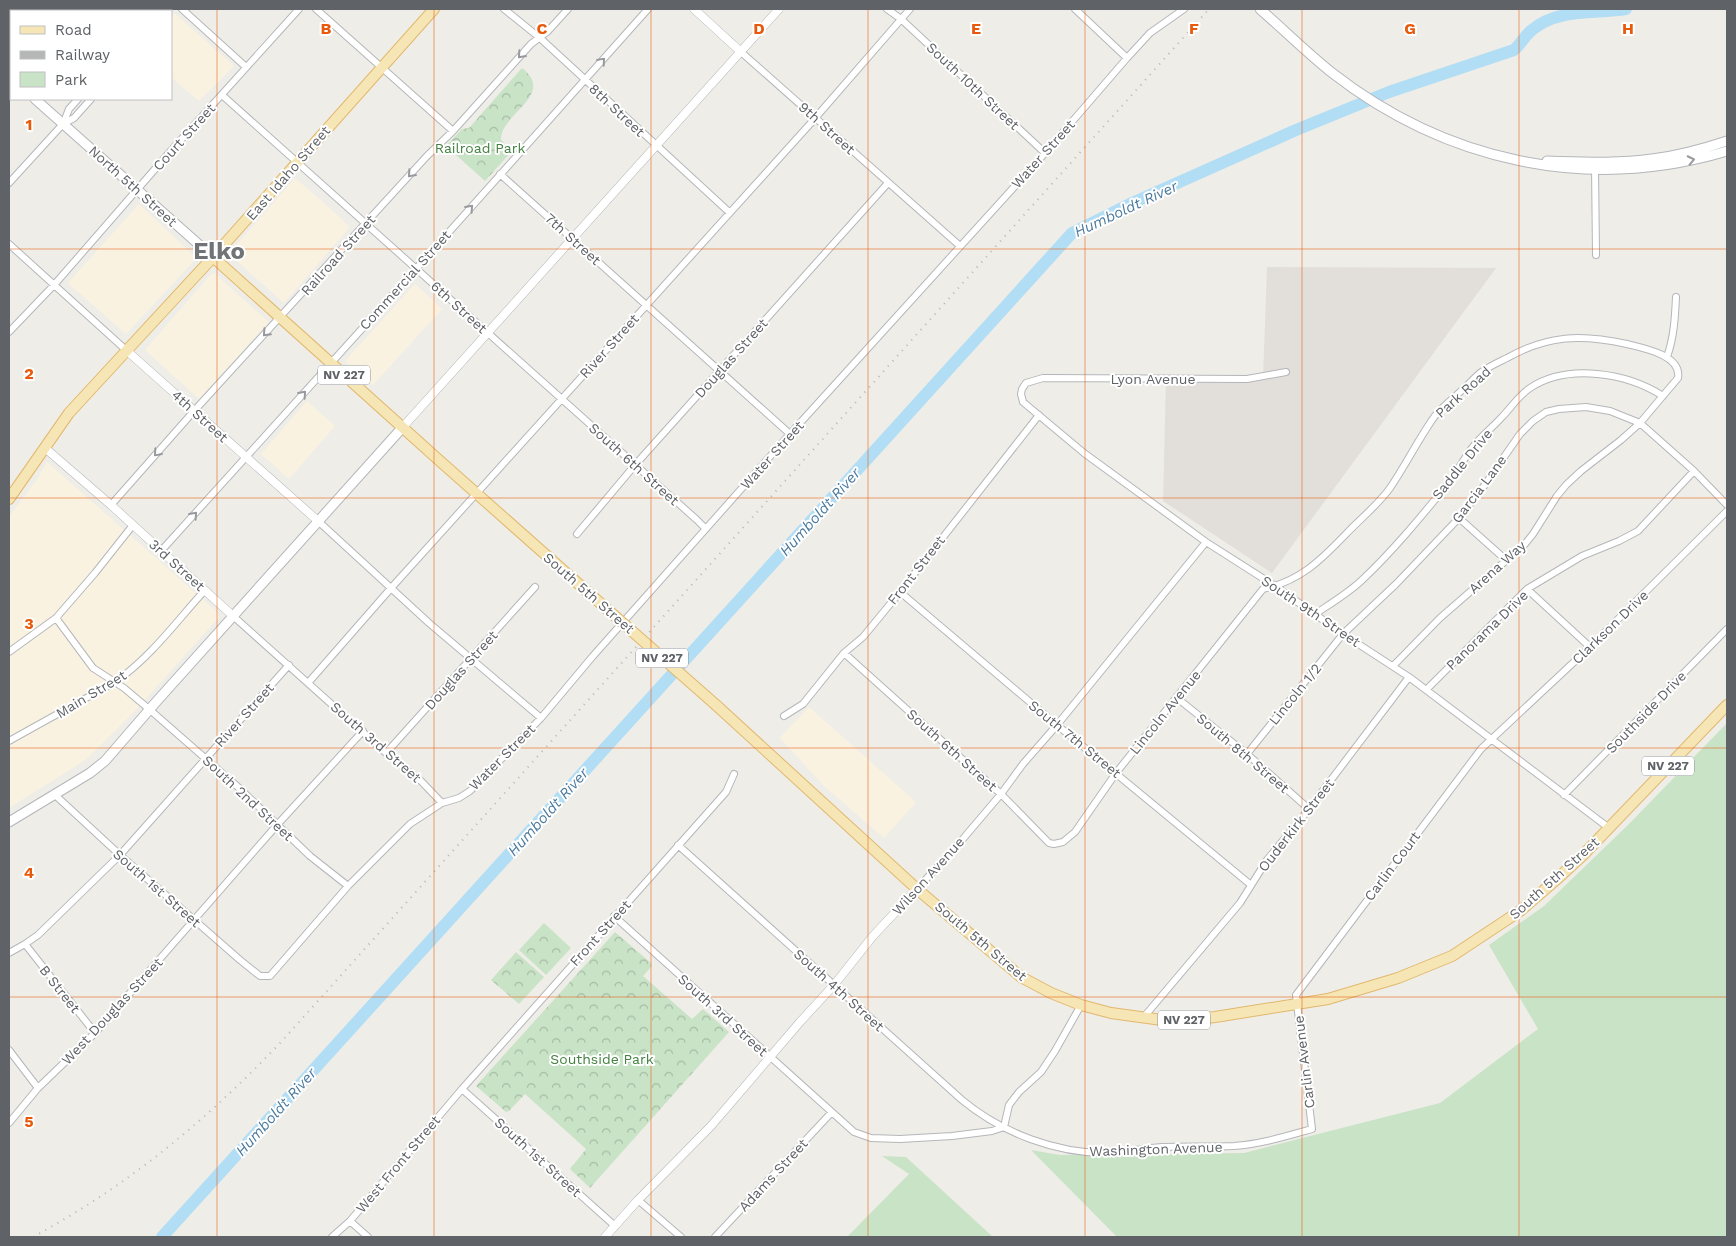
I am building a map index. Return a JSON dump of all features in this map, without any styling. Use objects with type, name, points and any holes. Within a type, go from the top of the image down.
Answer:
[{"type":"main road","name":"East Idaho Street","points":[[9,499],[69,413],[213,257],[434,9]]},
{"type":"main road","points":[[1260,9],[1331,71],[1392,112],[1465,147],[1547,166],[1658,166],[1727,151]]},
{"type":"main road","name":"North 5th Street","points":[[36,100],[476,494]]},
{"type":"main road","points":[[1595,166],[1651,159],[1709,147],[1727,141]]},
{"type":"main road","points":[[1715,155],[1727,158]]},
{"type":"main road","points":[[9,822],[90,773],[105,761],[149,709],[402,428]]},
{"type":"main road","name":"South 5th Street","points":[[476,494],[716,705],[917,888],[1020,977],[1035,986],[1081,1004],[1111,1013],[1162,1020],[1215,1017],[1297,1000],[1328,999],[1398,978],[1452,956],[1520,911],[1557,880],[1610,828]]},
{"type":"main road","name":"NV 227","points":[[1610,828],[1727,705]]},
{"type":"street","points":[[182,9],[246,67]]},
{"type":"street","name":"Court Street","points":[[9,332],[54,285],[137,189],[299,9]]},
{"type":"street","points":[[316,9],[453,131]]},
{"type":"street","name":"8th Street","points":[[504,9],[540,38],[729,212]]},
{"type":"street","name":"Railroad Street","points":[[111,505],[194,411],[444,138],[453,131],[531,44],[548,31],[568,9]]},
{"type":"street","name":"Commercial Street","points":[[161,551],[648,9]]},
{"type":"street","name":"9th Street","points":[[694,9],[960,246]]},
{"type":"street","points":[[402,428],[779,9]]},
{"type":"street","name":"South 10th Street","points":[[887,9],[901,19],[1045,153]]},
{"type":"street","name":"River Street","points":[[308,683],[392,587],[816,117],[910,9]]},
{"type":"street","points":[[1075,9],[1127,58]]},
{"type":"street","name":"Water Street","points":[[264,977],[270,976],[277,970],[348,886],[410,824],[442,803],[459,798],[470,791],[541,718],[593,656],[790,434],[1045,153],[1127,58],[1150,33],[1184,9]]},
{"type":"street","name":"6th Street","points":[[222,95],[561,399]]},
{"type":"street","points":[[63,124],[69,108],[77,100]]},
{"type":"street","points":[[9,183],[63,124],[74,118],[90,100]]},
{"type":"street","points":[[1595,166],[1596,255]]},
{"type":"street","name":"7th Street","points":[[500,174],[646,305]]},
{"type":"street","name":"Douglas Street","points":[[577,534],[635,465],[888,183]]},
{"type":"street","name":"4th Street","points":[[9,244],[392,587]]},
{"type":"street","points":[[1640,423],[1675,383],[1679,374],[1678,368],[1667,357],[1675,323],[1676,297]]},
{"type":"street","points":[[646,305],[790,434]]},
{"type":"street","name":"Park Road","points":[[1275,586],[1303,574],[1338,543],[1389,489],[1433,418],[1484,370],[1529,346],[1569,337],[1596,338],[1667,357]]},
{"type":"street","name":"Lyon Avenue","points":[[1022,389],[1030,381],[1043,378],[1247,379],[1286,372]]},
{"type":"street","name":"Saddle Drive","points":[[1315,614],[1361,582],[1448,484],[1473,446],[1530,388],[1544,380],[1560,376],[1589,374],[1627,380],[1650,388],[1663,396]]},
{"type":"street","name":"South 9th Street","points":[[1022,389],[1021,394],[1024,402],[1084,453],[1206,542],[1275,586],[1343,634],[1409,677],[1610,828]]},
{"type":"street","name":"South 6th Street","points":[[561,399],[706,529]]},
{"type":"street","name":"Garcia Lane","points":[[1343,634],[1396,584],[1459,518],[1520,434],[1533,420],[1546,412],[1586,407],[1610,411],[1640,423],[1694,471],[1727,505]]},
{"type":"street","name":"Front Street","points":[[784,716],[802,704],[844,653],[863,637],[1039,415]]},
{"type":"street","name":"Arena Way","points":[[1393,666],[1440,618],[1533,534],[1566,485],[1640,423]]},
{"type":"street","name":"3rd Street","points":[[45,448],[308,683]]},
{"type":"street","name":"Panorama Drive","points":[[1426,690],[1528,589],[1582,556],[1619,542],[1638,531],[1694,471]]},
{"type":"street","name":"Clarkson Drive","points":[[1490,739],[1590,647],[1727,511]]},
{"type":"street","points":[[1459,518],[1506,560]]},
{"type":"street","points":[[9,652],[56,618],[133,525]]},
{"type":"street","name":"Wilson Avenue","points":[[605,1237],[638,1200],[711,1126],[834,985],[874,936],[962,840],[1206,542]]},
{"type":"street","name":"Lincoln Avenue","points":[[1059,843],[1067,840],[1075,832],[1116,773],[1262,589],[1275,586]]},
{"type":"street","points":[[392,587],[471,659],[541,718]]},
{"type":"street","name":"Douglas Street","points":[[387,752],[535,587]]},
{"type":"street","points":[[1528,589],[1590,647]]},
{"type":"street","name":"Main Street","points":[[9,741],[115,682],[129,672],[145,657],[204,590]]},
{"type":"street","name":"South 7th Street","points":[[900,592],[1057,725],[1252,885]]},
{"type":"street","name":"South 2nd Street","points":[[56,618],[93,668],[115,682],[149,709],[205,758],[310,856],[348,886]]},
{"type":"street","name":"Southside Drive","points":[[1564,795],[1727,628]]},
{"type":"street","name":"Lincoln 1/2","points":[[1247,754],[1343,634]]},
{"type":"street","name":"South 6th Street","points":[[844,653],[1001,794],[1049,843],[1059,843]]},
{"type":"street","name":"River Street","points":[[9,953],[38,935],[120,855],[289,666]]},
{"type":"street","name":"Ouderkirk Street","points":[[1143,1018],[1240,903],[1267,860],[1309,809],[1409,677]]},
{"type":"street","name":"South 3rd Street","points":[[308,683],[421,781],[442,803]]},
{"type":"street","name":"South 8th Street","points":[[1177,698],[1247,754],[1309,809]]},
{"type":"street","points":[[195,920],[362,731]]},
{"type":"street","name":"Carlin Court","points":[[1297,1000],[1394,863],[1490,739]]},
{"type":"street","name":"Front Street","points":[[462,1089],[726,792],[734,774]]},
{"type":"street","name":"South 1st Street","points":[[54,794],[120,855],[240,960],[264,977]]},
{"type":"street","name":"South 4th Street","points":[[678,845],[962,1100],[986,1118],[1004,1127]]},
{"type":"street","name":"South 3rd Street","points":[[614,916],[831,1113]]},
{"type":"street","name":"West Douglas Street","points":[[9,1123],[38,1088],[95,1033],[195,920]]},
{"type":"street","name":"B Street","points":[[26,944],[95,1033]]},
{"type":"street","name":"Carlin Avenue","points":[[1297,1000],[1312,1129]]},
{"type":"street","points":[[831,1113],[854,1132],[871,1138],[900,1139],[952,1136],[992,1131],[1004,1127],[1009,1105],[1019,1092],[1041,1072],[1081,1004]]},
{"type":"street","points":[[9,1050],[38,1088]]},
{"type":"street","name":"South 1st Street","points":[[462,1089],[615,1226]]},
{"type":"street","name":"West Front Street","points":[[332,1237],[350,1221],[462,1089]]},
{"type":"street","name":"Adams Street","points":[[715,1237],[831,1113]]},
{"type":"street","name":"Washington Avenue","points":[[1004,1127],[1061,1148],[1092,1153],[1127,1152],[1160,1147],[1235,1146],[1261,1143],[1312,1129]]},
{"type":"street","points":[[638,1200],[681,1237]]},
{"type":"street","points":[[350,1221],[368,1237]]},
{"type":"shaded area","points":[[174,13],[234,66],[199,101],[172,78],[172,16]]},
{"type":"shaded area","points":[[295,178],[350,227],[284,303],[230,255],[231,251]]},
{"type":"shaded area","points":[[139,204],[195,257],[195,260],[126,334],[68,283]]},
{"type":"shaded area","points":[[1267,267],[1496,268],[1272,573],[1163,501],[1166,382],[1263,378]]},
{"type":"shaded area","points":[[214,273],[269,322],[199,399],[145,350],[211,274]]},
{"type":"shaded area","points":[[415,284],[442,309],[373,385],[345,361]]},
{"type":"shaded area","points":[[307,401],[335,426],[289,479],[261,454]]},
{"type":"shaded area","points":[[47,462],[216,611],[219,617],[134,712],[87,759],[9,808],[9,517],[36,481]]},
{"type":"shaded area","points":[[809,707],[916,802],[884,838],[824,786],[780,738]]},
{"type":"green space","name":"Railroad Park","points":[[522,68],[531,78],[533,87],[524,105],[508,122],[503,131],[501,140],[512,151],[485,181],[446,146],[462,129],[469,128]]},
{"type":"green space","points":[[1727,723],[1727,1237],[1117,1237],[1031,1150],[1060,1155],[1244,1153],[1440,1103],[1538,1029],[1489,945],[1544,906],[1629,824]]},
{"type":"green space","points":[[544,923],[571,948],[546,975],[519,950]]},
{"type":"green space","name":"Southside Park","points":[[615,932],[651,963],[652,966],[643,976],[692,1019],[703,1009],[729,1032],[590,1188],[570,1169],[586,1149],[525,1094],[506,1112],[476,1086]]},
{"type":"green space","points":[[516,952],[544,977],[519,1004],[491,980]]},
{"type":"green space","points":[[882,1156],[906,1157],[993,1237],[847,1237],[909,1174]]},
{"type":"waterway","name":"Humboldt River","points":[[162,1237],[1072,233],[1130,204],[1296,130],[1389,92],[1514,50],[1527,34],[1542,23],[1553,18],[1577,13],[1626,9]]},
{"type":"railway","points":[[33,1237],[102,1196],[165,1149],[225,1098],[282,1041],[1209,9]]},
{"type":"district","name":"Elko","points":[[219,251]]}]
